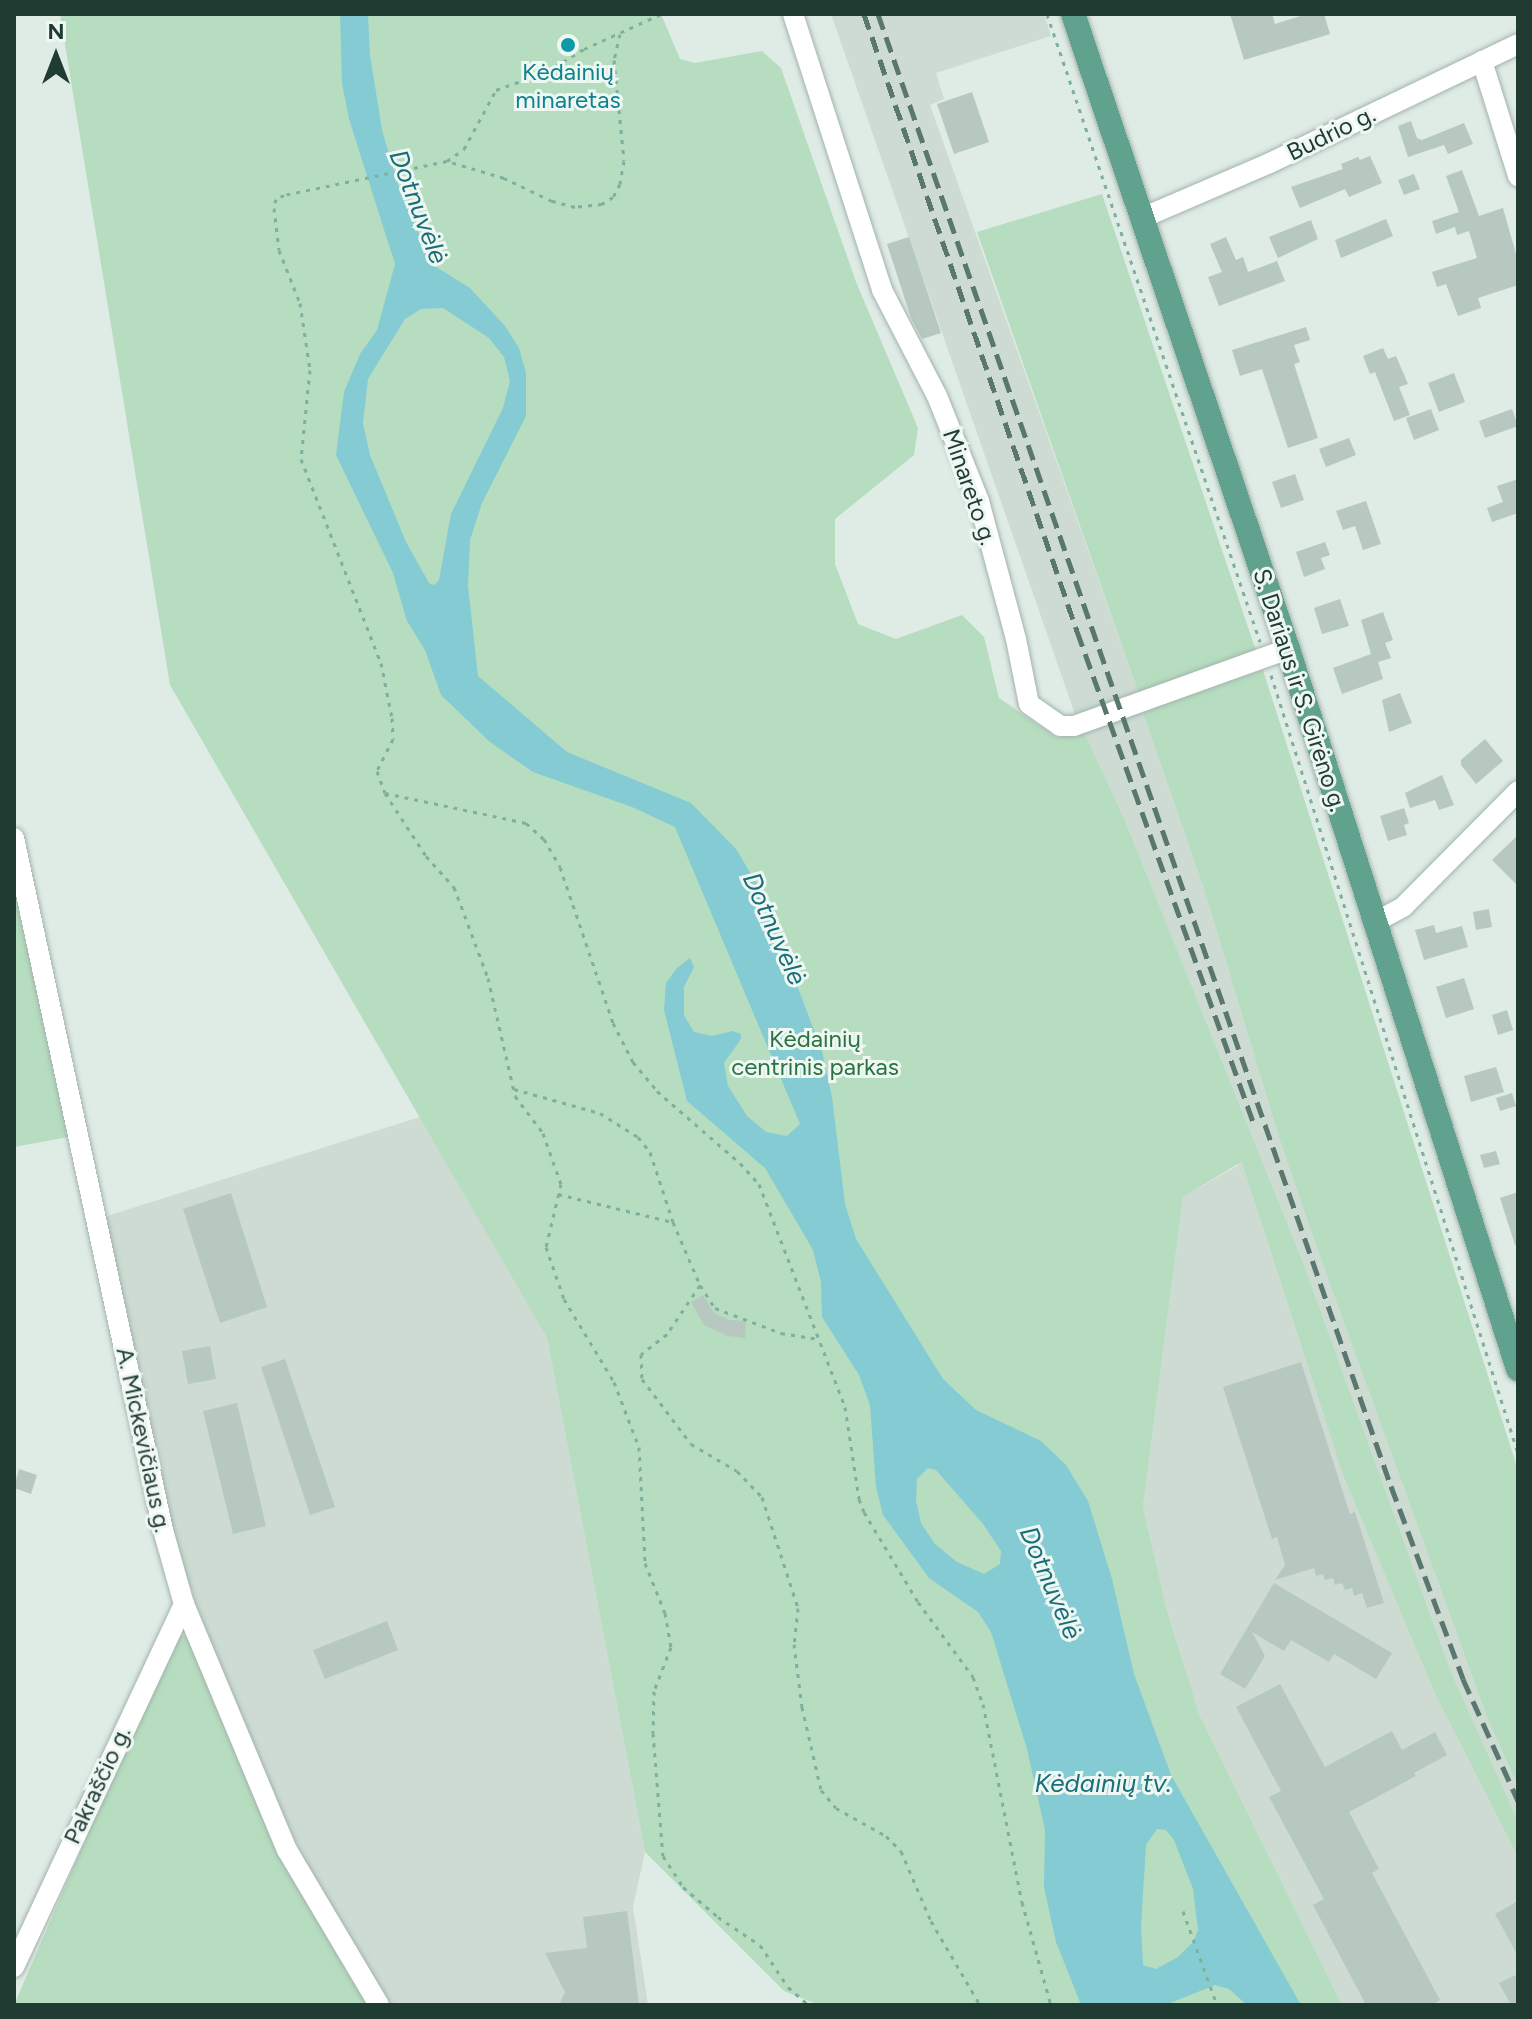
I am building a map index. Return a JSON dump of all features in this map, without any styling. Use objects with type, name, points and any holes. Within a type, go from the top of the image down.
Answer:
[{"type":"main road","name":"S. Dariaus ir S. Girėno g.","points":[[1073,14],[1142,218],[1277,654],[1375,922],[1518,1369]]},
{"type":"street","name":"Minareto g.","points":[[793,14],[882,290],[937,396],[979,501],[1016,639],[1029,704],[1060,726],[1074,726],[1277,654]]},
{"type":"street","name":"Budrio g.","points":[[1142,218],[1270,163],[1518,44]]},
{"type":"street","points":[[1482,61],[1518,176]]},
{"type":"street","points":[[1375,922],[1403,907],[1518,791]]},
{"type":"street","name":"A. Mickevičiaus g.","points":[[14,838],[163,1530],[184,1604],[287,1850],[379,2005]]},
{"type":"street","name":"Pakraščio g.","points":[[14,1967],[184,1604]]},
{"type":"path","points":[[447,161],[464,149],[496,90],[546,72],[584,49],[661,14]]},
{"type":"path","points":[[1047,14],[1277,654],[1518,1453]]},
{"type":"path","points":[[620,34],[614,60],[624,161],[620,184],[613,197],[602,204],[575,207],[552,201],[475,167],[447,161],[284,195],[276,199],[274,208],[279,250],[300,303],[310,370],[301,459],[381,663],[392,718],[393,739],[377,771],[385,793],[426,856],[454,887],[488,978],[514,1089],[543,1133],[561,1184],[546,1247],[564,1299],[614,1382],[639,1447],[645,1563],[665,1613],[671,1647],[654,1691],[653,1733],[663,1856],[683,1887],[760,1945],[788,1987],[809,2005]]},
{"type":"path","points":[[385,793],[526,823],[544,839],[560,867],[613,1023],[633,1062],[657,1091],[740,1163],[759,1184],[845,1407],[859,1499],[864,1512],[918,1602],[973,1677],[983,1704],[1022,1902],[1051,2005]]},
{"type":"path","points":[[514,1089],[600,1113],[638,1137],[650,1152],[673,1222],[700,1285],[715,1308],[781,1333],[820,1339]]},
{"type":"path","points":[[558,1194],[673,1222]]},
{"type":"path","points":[[700,1285],[667,1334],[641,1354],[642,1379],[691,1444],[737,1471],[762,1497],[778,1537],[798,1608],[794,1644],[802,1707],[821,1790],[836,1808],[886,1836],[901,1851],[931,1921],[980,2005]]},
{"type":"path","points":[[1183,1911],[1189,1934],[1217,2002]]},
{"type":"shaded area","points":[[831,14],[1044,14],[1051,36],[936,73],[944,99],[930,105],[1139,694],[1076,717]]},
{"type":"shaded area","points":[[1142,710],[1204,889],[1280,1141],[1318,1251],[1488,1720],[1518,1786],[1518,1821],[1451,1672],[1304,1265],[1124,818],[1084,732]]},
{"type":"shaded area","points":[[420,1117],[547,1338],[645,1852],[633,1907],[648,2005],[389,2005],[315,1881],[248,1743],[178,1554],[104,1217]]},
{"type":"shaded area","points":[[1242,1163],[1343,1475],[1435,1694],[1518,1857],[1518,2005],[1342,2005],[1200,1716],[1167,1611],[1143,1507],[1183,1197]]},
{"type":"green space","name":"Kėdainių centrinis parkas","points":[[60,14],[661,14],[680,59],[695,63],[762,51],[781,68],[856,282],[918,428],[914,455],[835,519],[835,564],[858,624],[896,639],[962,615],[984,637],[999,698],[1056,737],[1084,732],[1124,818],[1304,1265],[1451,1672],[1518,1821],[1518,1857],[1435,1694],[1343,1475],[1242,1163],[1236,1165],[1183,1197],[1143,1507],[1167,1611],[1200,1716],[1342,2005],[819,2005],[784,1991],[645,1852],[547,1338],[170,685]]},
{"type":"green space","points":[[1102,194],[1256,651],[1139,694],[977,232]]},
{"type":"green space","points":[[1263,670],[1518,1470],[1518,1786],[1488,1720],[1318,1251],[1280,1141],[1204,889],[1142,710]]},
{"type":"green space","points":[[14,866],[79,1135],[14,1147]]},
{"type":"green space","points":[[179,1635],[190,1638],[369,2005],[14,2005],[136,1723]]},
{"type":"water","name":"Kėdainių tv.","points":[[340,14],[368,14],[370,55],[382,130],[400,191],[433,265],[470,288],[505,326],[519,348],[526,373],[526,416],[482,503],[470,540],[468,586],[478,676],[567,752],[691,803],[736,849],[761,891],[822,1051],[832,1097],[845,1204],[856,1239],[943,1379],[976,1410],[1041,1441],[1066,1465],[1088,1501],[1112,1579],[1134,1674],[1171,1775],[1301,2005],[1247,2005],[1229,1989],[1215,1985],[1165,2005],[1081,2005],[1056,1942],[1044,1887],[1045,1830],[1027,1749],[991,1632],[978,1612],[929,1578],[883,1515],[876,1487],[870,1405],[859,1375],[822,1317],[821,1282],[813,1250],[765,1168],[687,1101],[664,1010],[666,983],[677,968],[690,958],[694,967],[684,987],[684,1015],[694,1032],[712,1036],[733,1031],[741,1034],[741,1039],[724,1063],[728,1086],[747,1116],[766,1132],[787,1136],[800,1124],[675,827],[632,807],[533,772],[490,742],[441,695],[425,650],[407,621],[393,573],[336,455],[344,392],[360,354],[377,330],[395,264],[349,119],[342,83]],"holes":[[[443,308],[489,338],[504,357],[510,381],[503,408],[451,514],[439,580],[434,585],[429,583],[406,542],[370,455],[363,423],[368,379],[405,319],[421,309]],[[928,1468],[936,1470],[983,1524],[1001,1551],[1000,1564],[984,1574],[957,1562],[935,1544],[921,1523],[916,1501],[917,1479]],[[1157,1829],[1166,1830],[1174,1840],[1193,1889],[1198,1930],[1193,1942],[1178,1957],[1156,1969],[1143,1965],[1141,1927],[1146,1845]]]},
{"type":"building","points":[[1230,14],[1272,14],[1275,24],[1307,14],[1324,14],[1330,34],[1244,60]]},
{"type":"building","points":[[972,92],[989,142],[954,154],[937,104]]},
{"type":"building","points":[[1411,121],[1417,138],[1422,140],[1464,123],[1473,144],[1448,154],[1444,145],[1408,157],[1398,126]]},
{"type":"building","points":[[1370,156],[1382,183],[1349,197],[1345,189],[1300,208],[1291,187],[1343,169],[1341,164],[1358,157],[1360,160]]},
{"type":"building","points":[[1462,170],[1479,216],[1503,208],[1518,261],[1518,285],[1478,298],[1481,308],[1458,316],[1446,284],[1437,287],[1432,272],[1477,258],[1469,231],[1457,235],[1455,227],[1436,234],[1432,221],[1459,212],[1446,176]]},
{"type":"building","points":[[1414,174],[1420,189],[1404,195],[1398,180]]},
{"type":"building","points":[[1386,219],[1393,236],[1341,258],[1335,240]]},
{"type":"building","points":[[1311,220],[1318,239],[1278,258],[1269,237]]},
{"type":"building","points":[[909,237],[941,333],[922,339],[911,318],[887,244]]},
{"type":"building","points":[[1226,237],[1236,260],[1243,257],[1248,272],[1277,261],[1285,281],[1219,306],[1208,277],[1222,272],[1210,244]]},
{"type":"building","points":[[1306,327],[1310,340],[1294,345],[1300,362],[1294,364],[1318,438],[1288,448],[1262,369],[1240,376],[1232,350]]},
{"type":"building","points":[[1383,348],[1388,359],[1396,356],[1408,384],[1399,387],[1410,415],[1394,421],[1375,372],[1370,374],[1363,356]]},
{"type":"building","points":[[1454,373],[1465,402],[1439,412],[1428,383]]},
{"type":"building","points":[[1431,409],[1439,430],[1414,440],[1406,418]]},
{"type":"building","points":[[1512,409],[1518,426],[1485,438],[1479,421]]},
{"type":"building","points":[[1349,438],[1356,455],[1326,467],[1319,449]]},
{"type":"building","points":[[1295,474],[1304,500],[1281,508],[1272,482]]},
{"type":"building","points":[[1518,479],[1518,513],[1492,522],[1487,508],[1503,502],[1497,486]]},
{"type":"building","points":[[1366,501],[1381,544],[1363,550],[1355,526],[1343,530],[1336,511]]},
{"type":"building","points":[[1325,542],[1330,555],[1321,558],[1325,569],[1304,577],[1296,552]]},
{"type":"building","points":[[1340,599],[1349,626],[1322,634],[1314,608]]},
{"type":"building","points":[[1383,612],[1393,640],[1385,643],[1391,658],[1378,662],[1383,679],[1342,694],[1333,668],[1371,654],[1361,620]]},
{"type":"building","points":[[1400,693],[1412,723],[1389,732],[1382,700]]},
{"type":"building","points":[[1485,739],[1503,761],[1476,784],[1461,765],[1461,760]]},
{"type":"building","points":[[1442,775],[1454,805],[1439,810],[1435,800],[1410,808],[1405,793]]},
{"type":"building","points":[[1404,808],[1409,823],[1404,825],[1407,835],[1388,841],[1380,816]]},
{"type":"building","points":[[1518,835],[1518,886],[1492,860]]},
{"type":"building","points":[[1489,909],[1492,927],[1476,930],[1473,912]]},
{"type":"building","points":[[1434,925],[1436,933],[1462,926],[1468,947],[1424,960],[1415,930]]},
{"type":"building","points":[[1464,978],[1474,1009],[1446,1018],[1436,987]]},
{"type":"building","points":[[1507,1010],[1513,1030],[1498,1035],[1492,1015]]},
{"type":"building","points":[[1496,1067],[1504,1092],[1471,1102],[1464,1076]]},
{"type":"building","points":[[1512,1093],[1516,1106],[1500,1111],[1496,1098]]},
{"type":"building","points":[[1496,1151],[1500,1164],[1484,1168],[1480,1155]]},
{"type":"building","points":[[1518,1192],[1518,1244],[1515,1245],[1500,1198]]},
{"type":"building","points":[[231,1193],[267,1307],[220,1323],[183,1209]]},
{"type":"building","points":[[703,1295],[714,1313],[729,1320],[746,1321],[745,1338],[728,1336],[704,1325],[691,1302]]},
{"type":"building","points":[[210,1346],[216,1379],[188,1384],[182,1351]]},
{"type":"building","points":[[285,1359],[335,1507],[310,1515],[261,1367]]},
{"type":"building","points":[[1301,1362],[1350,1514],[1355,1512],[1384,1603],[1367,1608],[1362,1593],[1354,1596],[1352,1588],[1345,1590],[1342,1583],[1335,1585],[1333,1578],[1325,1580],[1323,1574],[1316,1576],[1314,1568],[1275,1580],[1285,1565],[1277,1537],[1272,1539],[1223,1387]]},
{"type":"building","points":[[237,1403],[266,1526],[233,1534],[203,1411]]},
{"type":"building","points":[[19,1469],[37,1475],[31,1494],[14,1488]]},
{"type":"building","points":[[1274,1583],[1392,1653],[1376,1679],[1334,1654],[1329,1662],[1291,1640],[1284,1651],[1252,1632],[1265,1656],[1245,1689],[1220,1674]]},
{"type":"building","points":[[387,1621],[398,1650],[325,1679],[313,1650]]},
{"type":"building","points":[[1280,1684],[1325,1767],[1392,1731],[1402,1750],[1435,1732],[1447,1755],[1414,1773],[1416,1776],[1349,1812],[1379,1869],[1372,1873],[1440,2000],[1431,2005],[1366,2005],[1313,1905],[1324,1899],[1269,1797],[1281,1791],[1236,1707]]},
{"type":"building","points":[[1518,1901],[1518,1956],[1495,1914]]},
{"type":"building","points":[[627,1911],[639,2005],[559,2005],[565,1992],[545,1953],[587,1948],[583,1917]]},
{"type":"building","points":[[1518,1974],[1518,2005],[1511,2005],[1499,1983]]},
{"type":"railway","points":[[864,14],[1077,631],[1255,1127]]},
{"type":"railway","points":[[878,14],[1391,1486],[1463,1679],[1518,1801]]},
{"type":"place","name":"Kėdainių minaretas","points":[[568,45]]},
{"type":"water label","name":"Dotnuvėlė","points":[[418,207]]},
{"type":"water label","name":"Dotnuvėlė","points":[[774,929]]},
{"type":"water label","name":"Dotnuvėlė","points":[[1050,1583]]}]
